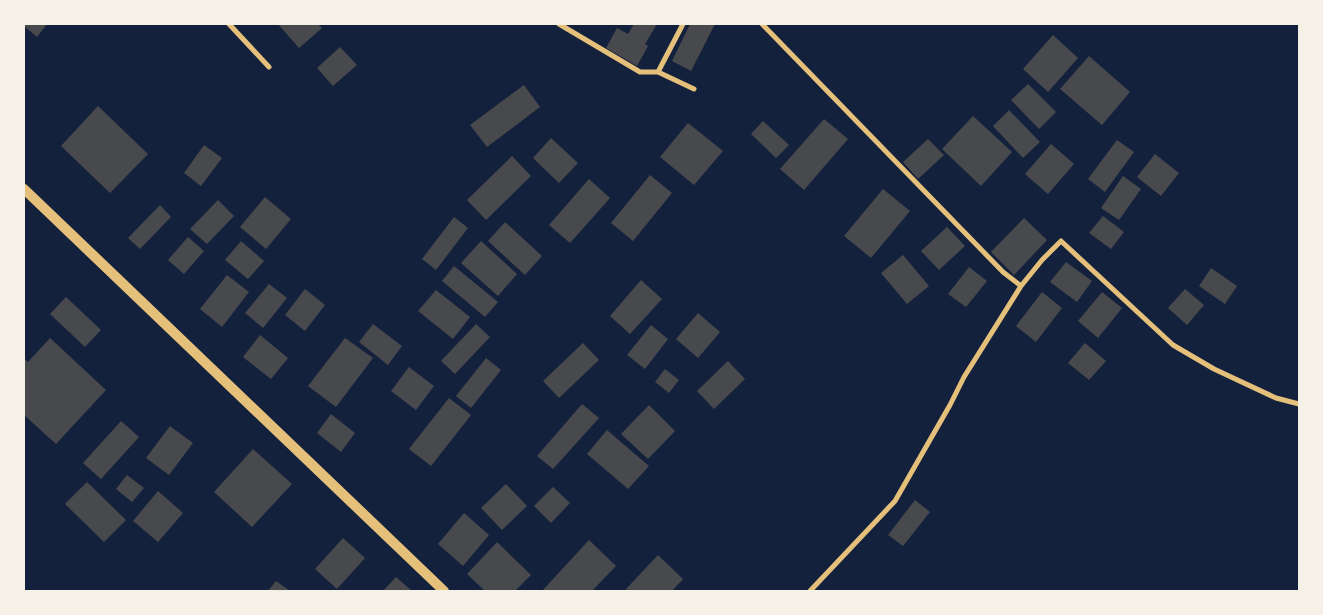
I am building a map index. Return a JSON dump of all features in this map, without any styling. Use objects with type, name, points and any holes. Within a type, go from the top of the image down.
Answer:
[{"type":"main road","points":[[24,189],[444,591]]},
{"type":"street","points":[[229,24],[269,67]]},
{"type":"street","points":[[559,24],[640,72],[658,72],[694,89]]},
{"type":"street","points":[[658,72],[683,24]]},
{"type":"street","points":[[762,24],[1003,272],[1021,286]]},
{"type":"street","points":[[810,591],[895,501],[964,377],[1021,286],[1042,260],[1062,241],[1173,346],[1214,369],[1276,398],[1299,404]]},
{"type":"building","points":[[24,24],[47,24],[37,37]]},
{"type":"building","points":[[278,24],[318,24],[322,28],[299,48]]},
{"type":"building","points":[[634,24],[657,24],[645,44],[648,46],[637,66],[606,48],[617,28],[628,34]]},
{"type":"building","points":[[690,24],[715,24],[691,71],[672,61]]},
{"type":"building","points":[[1053,35],[1078,58],[1048,92],[1023,69]]},
{"type":"building","points":[[340,47],[357,65],[333,86],[317,68]]},
{"type":"building","points":[[1089,56],[1130,92],[1102,125],[1060,89]]},
{"type":"building","points":[[1028,84],[1056,112],[1039,129],[1011,100]]},
{"type":"building","points":[[524,85],[540,107],[487,147],[470,125]]},
{"type":"building","points":[[98,106],[148,154],[110,193],[61,146]]},
{"type":"building","points":[[1009,110],[1040,142],[1023,158],[993,126]]},
{"type":"building","points":[[973,116],[1012,152],[981,186],[942,149]]},
{"type":"building","points":[[824,119],[848,139],[804,190],[780,169]]},
{"type":"building","points":[[763,121],[789,145],[776,158],[751,134]]},
{"type":"building","points":[[688,123],[723,151],[694,185],[660,157]]},
{"type":"building","points":[[551,138],[578,163],[559,183],[533,158]]},
{"type":"building","points":[[928,139],[944,155],[918,179],[903,162]]},
{"type":"building","points":[[1117,140],[1134,152],[1105,192],[1088,179]]},
{"type":"building","points":[[1051,144],[1074,164],[1048,194],[1025,174]]},
{"type":"building","points":[[204,145],[222,158],[201,186],[184,173]]},
{"type":"building","points":[[1155,154],[1179,173],[1161,196],[1137,177]]},
{"type":"building","points":[[512,156],[531,176],[486,220],[467,200]]},
{"type":"building","points":[[650,175],[672,193],[633,241],[611,223]]},
{"type":"building","points":[[1123,176],[1141,189],[1119,220],[1101,208]]},
{"type":"building","points":[[589,179],[610,198],[570,243],[549,225]]},
{"type":"building","points":[[883,189],[910,211],[871,258],[844,236]]},
{"type":"building","points":[[265,197],[291,219],[266,249],[240,227]]},
{"type":"building","points":[[218,200],[234,216],[207,244],[190,229]]},
{"type":"building","points":[[160,205],[171,217],[140,249],[128,238]]},
{"type":"building","points":[[1103,216],[1124,232],[1111,249],[1089,233]]},
{"type":"building","points":[[454,217],[468,228],[436,270],[422,259]]},
{"type":"building","points":[[1024,218],[1047,240],[1014,275],[991,252]]},
{"type":"building","points":[[505,222],[542,256],[525,275],[488,241]]},
{"type":"building","points":[[947,227],[965,246],[939,270],[921,251]]},
{"type":"building","points":[[188,237],[204,251],[184,274],[168,260]]},
{"type":"building","points":[[241,241],[264,261],[248,279],[225,260]]},
{"type":"building","points":[[481,241],[517,274],[498,296],[461,263]]},
{"type":"building","points":[[903,255],[929,286],[907,304],[881,273]]},
{"type":"building","points":[[1066,262],[1092,281],[1077,302],[1050,282]]},
{"type":"building","points":[[454,266],[498,302],[485,317],[442,281]]},
{"type":"building","points":[[969,267],[987,281],[966,307],[948,294]]},
{"type":"building","points":[[1211,268],[1237,286],[1225,304],[1199,286]]},
{"type":"building","points":[[227,275],[249,292],[222,327],[200,309]]},
{"type":"building","points":[[641,280],[662,299],[630,334],[610,316]]},
{"type":"building","points":[[269,284],[287,298],[263,328],[245,313]]},
{"type":"building","points":[[305,289],[325,305],[305,331],[285,315]]},
{"type":"building","points":[[1185,289],[1204,305],[1187,325],[1168,308]]},
{"type":"building","points":[[436,290],[470,317],[453,339],[418,311]]},
{"type":"building","points":[[1042,292],[1062,308],[1036,342],[1016,326]]},
{"type":"building","points":[[1102,292],[1122,308],[1098,338],[1078,321]]},
{"type":"building","points":[[66,297],[101,330],[85,347],[50,314]]},
{"type":"building","points":[[698,313],[720,332],[698,358],[676,339]]},
{"type":"building","points":[[373,324],[402,346],[388,365],[359,342]]},
{"type":"building","points":[[476,324],[490,337],[455,374],[441,361]]},
{"type":"building","points":[[651,325],[668,339],[645,369],[627,355]]},
{"type":"building","points":[[260,335],[288,358],[271,379],[243,357]]},
{"type":"building","points":[[50,338],[106,390],[56,444],[24,415],[24,359],[28,362]]},
{"type":"building","points":[[345,338],[373,358],[336,407],[308,386]]},
{"type":"building","points":[[583,343],[599,360],[559,398],[543,381]]},
{"type":"building","points":[[1085,343],[1106,361],[1089,380],[1068,363]]},
{"type":"building","points":[[486,358],[501,370],[471,408],[456,396]]},
{"type":"building","points":[[728,361],[745,379],[714,409],[697,391]]},
{"type":"building","points":[[409,367],[434,386],[416,410],[391,391]]},
{"type":"building","points":[[665,369],[679,380],[669,393],[655,382]]},
{"type":"building","points":[[449,398],[471,415],[431,466],[409,449]]},
{"type":"building","points":[[582,404],[599,418],[553,469],[537,456]]},
{"type":"building","points":[[649,405],[675,431],[648,459],[621,434]]},
{"type":"building","points":[[331,414],[355,433],[341,452],[317,433]]},
{"type":"building","points":[[121,421],[139,437],[101,479],[83,463]]},
{"type":"building","points":[[170,426],[193,443],[169,475],[146,458]]},
{"type":"building","points":[[607,430],[649,466],[628,489],[587,454]]},
{"type":"building","points":[[253,449],[292,484],[252,527],[214,492]]},
{"type":"building","points":[[127,475],[144,488],[132,502],[116,489]]},
{"type":"building","points":[[87,482],[126,520],[104,542],[65,504]]},
{"type":"building","points":[[506,484],[527,506],[502,530],[481,508]]},
{"type":"building","points":[[553,487],[570,503],[551,523],[534,506]]},
{"type":"building","points":[[158,491],[183,513],[158,542],[133,521]]},
{"type":"building","points":[[915,500],[930,512],[903,546],[888,535]]},
{"type":"building","points":[[464,513],[489,535],[463,566],[438,544]]},
{"type":"building","points":[[343,538],[365,558],[337,589],[315,569]]},
{"type":"building","points":[[589,540],[616,566],[592,591],[542,591]]},
{"type":"building","points":[[497,542],[531,575],[515,591],[485,591],[467,574]]},
{"type":"building","points":[[658,555],[683,579],[672,591],[629,591],[626,589]]},
{"type":"building","points":[[396,577],[412,591],[383,591]]},
{"type":"building","points":[[276,581],[290,591],[268,591]]}]
